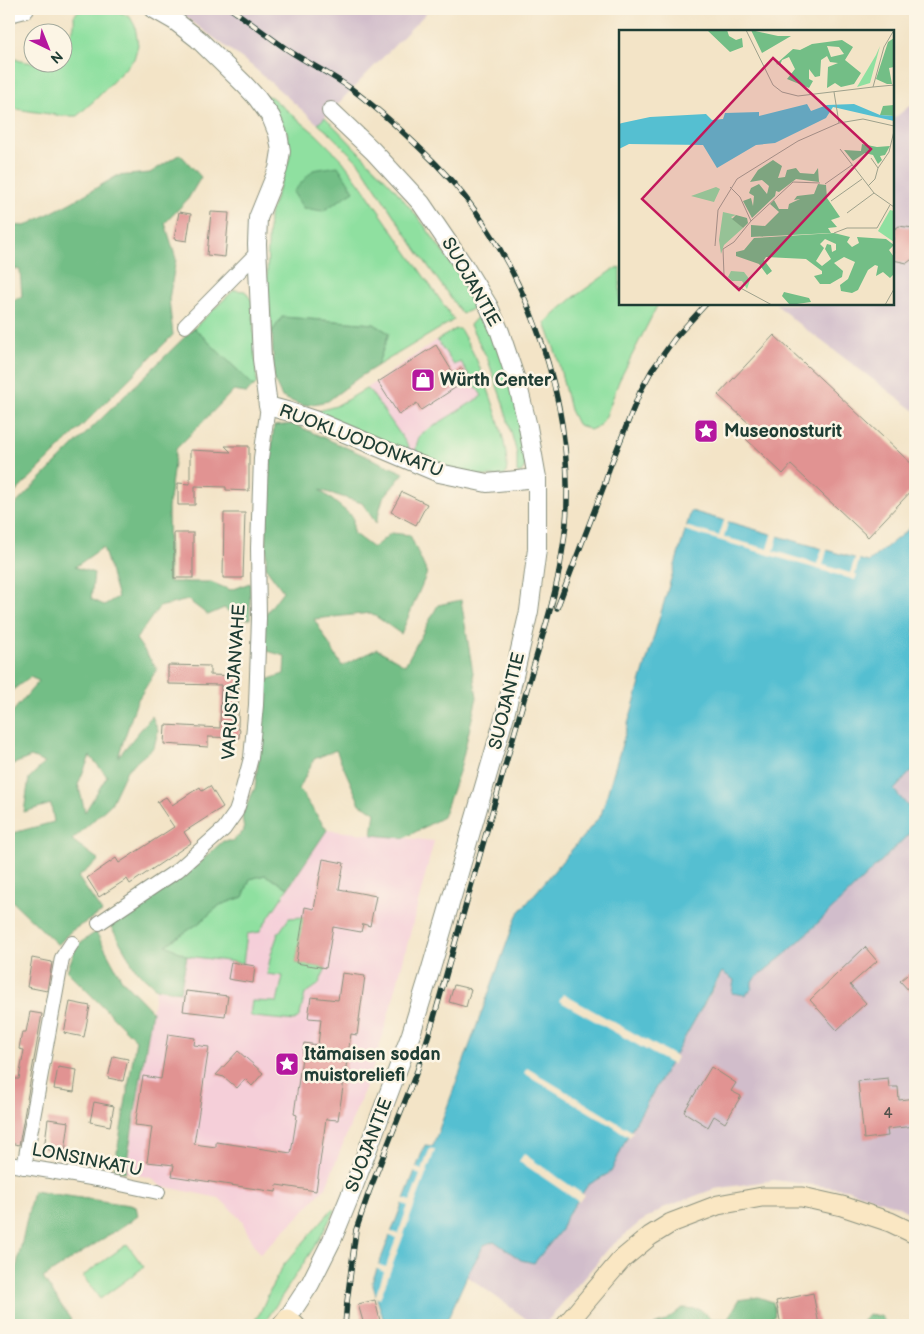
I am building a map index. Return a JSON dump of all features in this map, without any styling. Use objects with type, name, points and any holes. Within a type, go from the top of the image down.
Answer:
[{"type":"main road","points":[[566,1325],[622,1260],[650,1236],[671,1223],[718,1206],[762,1197],[802,1196],[842,1206],[890,1222],[915,1234]]},
{"type":"street","points":[[9,13],[25,9]]},
{"type":"street","name":"RUOKLUODONKATU","points":[[154,9],[175,21],[198,39],[258,98],[271,116],[278,134],[281,151],[278,169],[258,218],[262,359],[268,406],[314,420],[439,473],[487,483],[537,478]]},
{"type":"street","name":"SUOJANTIE","points":[[288,1323],[332,1240],[411,1034],[505,716],[529,611],[537,549],[537,478],[528,427],[518,386],[500,332],[489,307],[464,266],[421,203],[331,110]]},
{"type":"street","points":[[185,326],[258,253]]},
{"type":"street","name":"VARUSTAJANVAHE","points":[[98,923],[178,870],[224,829],[236,812],[239,803],[251,758],[256,705],[261,458],[268,406]]},
{"type":"street","points":[[24,1167],[62,958],[72,944]]},
{"type":"street","name":"LONSINKATU","points":[[9,1164],[97,1179],[158,1192]]},
{"type":"shaded area","points":[[175,9],[430,9],[318,124],[252,66]]},
{"type":"shaded area","points":[[915,102],[915,411],[795,321],[777,305],[894,305],[894,118]]},
{"type":"shaded area","points":[[456,329],[460,329],[481,369],[505,448],[507,466],[455,476],[315,412],[336,406],[366,389]]},
{"type":"shaded area","points":[[915,767],[915,1216],[897,1206],[846,1189],[774,1180],[714,1189],[663,1208],[639,1223],[609,1248],[544,1325],[535,1325],[467,1276],[484,1245],[494,1241],[534,1263],[561,1230],[565,1220],[588,1185],[611,1172],[627,1137],[723,972],[734,980],[752,981],[789,951],[909,834],[912,811],[893,790]]},
{"type":"shaded area","points":[[327,830],[434,841],[375,1062],[326,1187],[260,1254],[241,1219],[219,1198],[161,1186],[151,1178],[126,1172],[156,988],[180,992],[187,956],[243,963],[247,934],[259,932]]},
{"type":"green space","points":[[78,11],[118,11],[130,17],[135,26],[138,45],[134,59],[77,116],[63,116],[9,108],[9,46],[12,48],[15,59],[22,61],[22,72],[72,72],[72,32],[74,16]]},
{"type":"green space","points":[[264,95],[271,97],[317,135],[342,160],[454,320],[377,366],[389,333],[374,324],[282,317],[272,332],[267,276],[269,216],[290,157],[287,132]]},
{"type":"green space","points":[[325,117],[393,187],[424,225],[472,294],[476,307],[462,314],[359,163],[318,124]]},
{"type":"green space","points":[[180,154],[201,177],[188,199],[165,223],[176,259],[169,299],[173,335],[9,499],[9,303],[22,296],[20,270],[9,268],[9,225],[25,226],[117,176],[150,173]]},
{"type":"green space","points":[[338,166],[354,191],[323,211],[303,208],[293,192],[313,170]]},
{"type":"green space","points":[[619,267],[619,305],[657,305],[619,381],[606,416],[599,426],[590,430],[577,424],[570,410],[557,356],[545,323],[573,298],[612,270]]},
{"type":"green space","points":[[234,290],[245,291],[252,301],[257,383],[254,386],[194,328]]},
{"type":"green space","points":[[481,313],[484,314],[510,375],[527,457],[524,468],[521,472],[517,473],[517,454],[503,403],[488,360],[470,325]]},
{"type":"green space","points":[[282,317],[374,324],[389,333],[377,366],[328,401],[303,406],[282,397],[274,380],[272,332]]},
{"type":"green space","points":[[194,328],[254,386],[246,393],[233,391],[176,449],[168,508],[169,582],[211,582],[230,590],[250,583],[250,619],[240,620],[224,608],[208,615],[188,600],[159,607],[136,639],[157,669],[137,701],[118,757],[152,716],[158,731],[154,747],[127,770],[111,804],[72,840],[99,860],[78,877],[102,912],[71,931],[58,945],[9,898],[9,834],[54,822],[51,804],[24,812],[29,778],[45,763],[31,757],[9,766],[9,716],[39,681],[30,677],[10,692],[9,690],[9,511]],"holes":[[[103,547],[118,597],[104,605],[91,599],[94,573],[75,567]],[[90,756],[107,776],[85,812],[78,784]]]},
{"type":"green space","points":[[456,329],[460,329],[485,380],[503,440],[507,467],[505,476],[455,476],[416,457],[418,439],[421,434],[482,396],[461,362],[454,365],[437,340]]},
{"type":"green space","points":[[366,389],[370,391],[407,444],[409,448],[407,451],[315,412],[336,406]]},
{"type":"green space","points":[[293,424],[404,473],[383,498],[376,523],[362,503],[320,490],[353,517],[353,533],[373,548],[391,533],[410,535],[427,573],[401,634],[371,613],[314,619],[342,666],[377,649],[405,665],[438,605],[461,600],[477,697],[460,769],[443,817],[404,838],[372,835],[375,812],[360,804],[336,750],[314,759],[299,789],[327,830],[288,888],[265,875],[250,879],[243,897],[220,905],[199,923],[166,945],[187,956],[180,992],[156,988],[136,970],[110,925],[184,877],[223,841],[232,841],[244,831],[242,815],[255,788],[259,755],[263,681],[284,674],[285,656],[264,650],[265,615],[283,591],[266,568],[267,495],[274,426]]},
{"type":"green space","points":[[265,875],[288,888],[259,932],[247,934],[243,963],[187,956],[166,945],[199,923],[220,905],[243,897],[250,879]]},
{"type":"green space","points":[[304,917],[296,963],[326,968],[318,985],[305,994],[300,1015],[295,1021],[250,1015],[252,1001],[277,1002],[283,976],[267,974],[271,954],[278,934],[289,918]]},
{"type":"green space","points":[[96,932],[122,980],[152,1011],[125,1172],[114,1170],[136,1040],[67,971],[77,945]]},
{"type":"green space","points":[[33,1191],[136,1206],[138,1216],[43,1278],[71,1320],[63,1325],[9,1325],[9,1288],[12,1288]]},
{"type":"green space","points":[[333,1208],[335,1210],[320,1238],[263,1325],[251,1325],[260,1313],[283,1266]]},
{"type":"green space","points":[[127,1244],[144,1267],[100,1299],[83,1276]]},
{"type":"green space","points":[[758,1297],[773,1302],[775,1315],[762,1325],[654,1325],[665,1321],[682,1308],[700,1309],[711,1319],[728,1319],[739,1300]]},
{"type":"green space","points":[[868,1314],[881,1316],[887,1325],[860,1325]]},
{"type":"water","points":[[691,511],[868,562],[915,524],[915,767],[894,790],[912,811],[914,820],[909,834],[789,951],[752,981],[752,989],[745,995],[732,993],[734,980],[722,972],[627,1137],[611,1172],[588,1185],[565,1219],[561,1230],[534,1263],[521,1260],[494,1241],[484,1245],[467,1276],[445,1325],[385,1325],[372,1282],[425,1145],[433,1146],[517,915],[601,815]]},
{"type":"pier","points":[[725,518],[729,519],[724,537],[768,549],[773,532],[779,533],[774,551],[817,564],[823,546],[828,547],[823,565],[850,573],[856,556],[860,557],[855,580],[684,530],[685,526],[719,536]]},
{"type":"pier","points":[[563,994],[677,1057],[673,1065],[559,1001]]},
{"type":"pier","points":[[527,1068],[633,1132],[630,1137],[524,1073]]},
{"type":"pier","points":[[430,1148],[435,1150],[380,1299],[375,1297],[384,1272],[375,1268],[376,1264],[386,1267],[396,1238],[387,1235],[389,1231],[398,1234],[408,1206],[400,1203],[402,1198],[410,1201],[420,1175],[412,1171],[414,1167],[422,1170]]},
{"type":"pier","points":[[524,1154],[584,1195],[579,1202],[519,1161]]},
{"type":"building","points":[[179,212],[191,214],[187,241],[174,239]]},
{"type":"building","points":[[211,212],[229,213],[225,257],[207,255]]},
{"type":"building","points":[[899,226],[913,228],[915,231],[915,257],[907,263],[894,260],[894,229]]},
{"type":"building","points":[[774,335],[915,467],[915,487],[868,537],[791,465],[783,474],[745,438],[754,428],[718,395]]},
{"type":"building","name":"Würth Center","points":[[436,345],[454,374],[462,368],[469,379],[421,410],[417,403],[399,415],[378,382]]},
{"type":"building","points":[[225,446],[249,446],[249,491],[226,490],[226,487],[195,486],[195,505],[178,505],[178,483],[190,484],[190,450],[231,452]]},
{"type":"building","points":[[402,492],[427,504],[416,525],[391,512]]},
{"type":"building","points":[[224,513],[245,513],[243,578],[223,578]]},
{"type":"building","points":[[174,533],[193,533],[193,578],[174,578]]},
{"type":"building","points":[[168,665],[210,666],[210,675],[239,676],[239,738],[208,737],[208,747],[164,744],[165,725],[220,728],[221,685],[168,684]]},
{"type":"building","points":[[210,786],[223,807],[184,832],[191,843],[130,884],[127,879],[99,897],[87,878],[116,858],[119,863],[174,827],[157,802],[166,797],[172,805],[200,787],[202,791]]},
{"type":"building","points":[[323,859],[344,863],[339,889],[376,896],[370,926],[363,924],[361,932],[333,927],[326,968],[296,963],[305,907],[314,909]]},
{"type":"building","points":[[865,947],[877,961],[850,985],[866,1003],[837,1030],[810,1000]]},
{"type":"building","points":[[32,958],[52,962],[47,991],[27,987]]},
{"type":"building","points":[[231,962],[255,966],[253,983],[228,979]]},
{"type":"building","points":[[915,968],[915,987],[910,992],[900,981]]},
{"type":"building","points":[[342,973],[365,976],[357,1035],[351,1034],[338,1120],[326,1119],[316,1191],[277,1185],[276,1192],[172,1176],[174,1165],[147,1162],[152,1127],[135,1125],[143,1076],[161,1079],[168,1034],[195,1038],[194,1045],[209,1047],[194,1144],[216,1147],[216,1142],[291,1153],[297,1115],[294,1114],[304,1043],[318,1045],[321,1019],[308,1018],[311,997],[338,1000]]},
{"type":"building","points":[[454,985],[471,989],[466,1007],[449,1002]]},
{"type":"building","points":[[186,991],[228,996],[225,1016],[183,1011]]},
{"type":"building","points":[[70,1002],[90,1006],[84,1037],[64,1033]]},
{"type":"building","points":[[30,1012],[42,1014],[19,1145],[9,1143],[9,1107],[14,1079],[19,1079],[24,1050],[19,1049],[22,1032],[26,1032]]},
{"type":"building","points":[[238,1051],[263,1073],[252,1086],[245,1079],[237,1088],[224,1077],[216,1075]]},
{"type":"building","points":[[113,1056],[128,1059],[123,1081],[108,1078]]},
{"type":"building","points":[[58,1067],[77,1070],[74,1092],[54,1089]]},
{"type":"building","points":[[711,1067],[736,1083],[731,1091],[741,1096],[725,1123],[714,1116],[708,1127],[684,1112]]},
{"type":"building","points":[[888,1078],[889,1087],[898,1087],[899,1100],[915,1098],[915,1126],[887,1129],[888,1136],[864,1139],[858,1081]]},
{"type":"building","points":[[94,1102],[114,1106],[110,1126],[90,1122]]},
{"type":"building","points":[[48,1119],[69,1122],[65,1152],[44,1149]]},
{"type":"building","points":[[813,1293],[819,1325],[781,1325],[776,1301]]},
{"type":"building","points":[[375,1300],[381,1325],[364,1325],[358,1304]]},
{"type":"railway","points":[[231,9],[288,50],[337,79],[364,98],[436,164],[465,198],[491,235],[514,276],[533,320],[548,364],[559,410],[566,455],[566,520],[560,567],[554,594],[433,1021],[417,1071],[356,1230],[345,1325]]},
{"type":"railway","points":[[557,608],[640,392],[652,370],[675,338],[705,305]]},
{"type":"place","name":"Würth Center","points":[[423,380]]},
{"type":"place","name":"Museonosturit","points":[[706,431]]},
{"type":"place","name":"Itämaisen sodan muistoreliefi","points":[[287,1064]]}]
